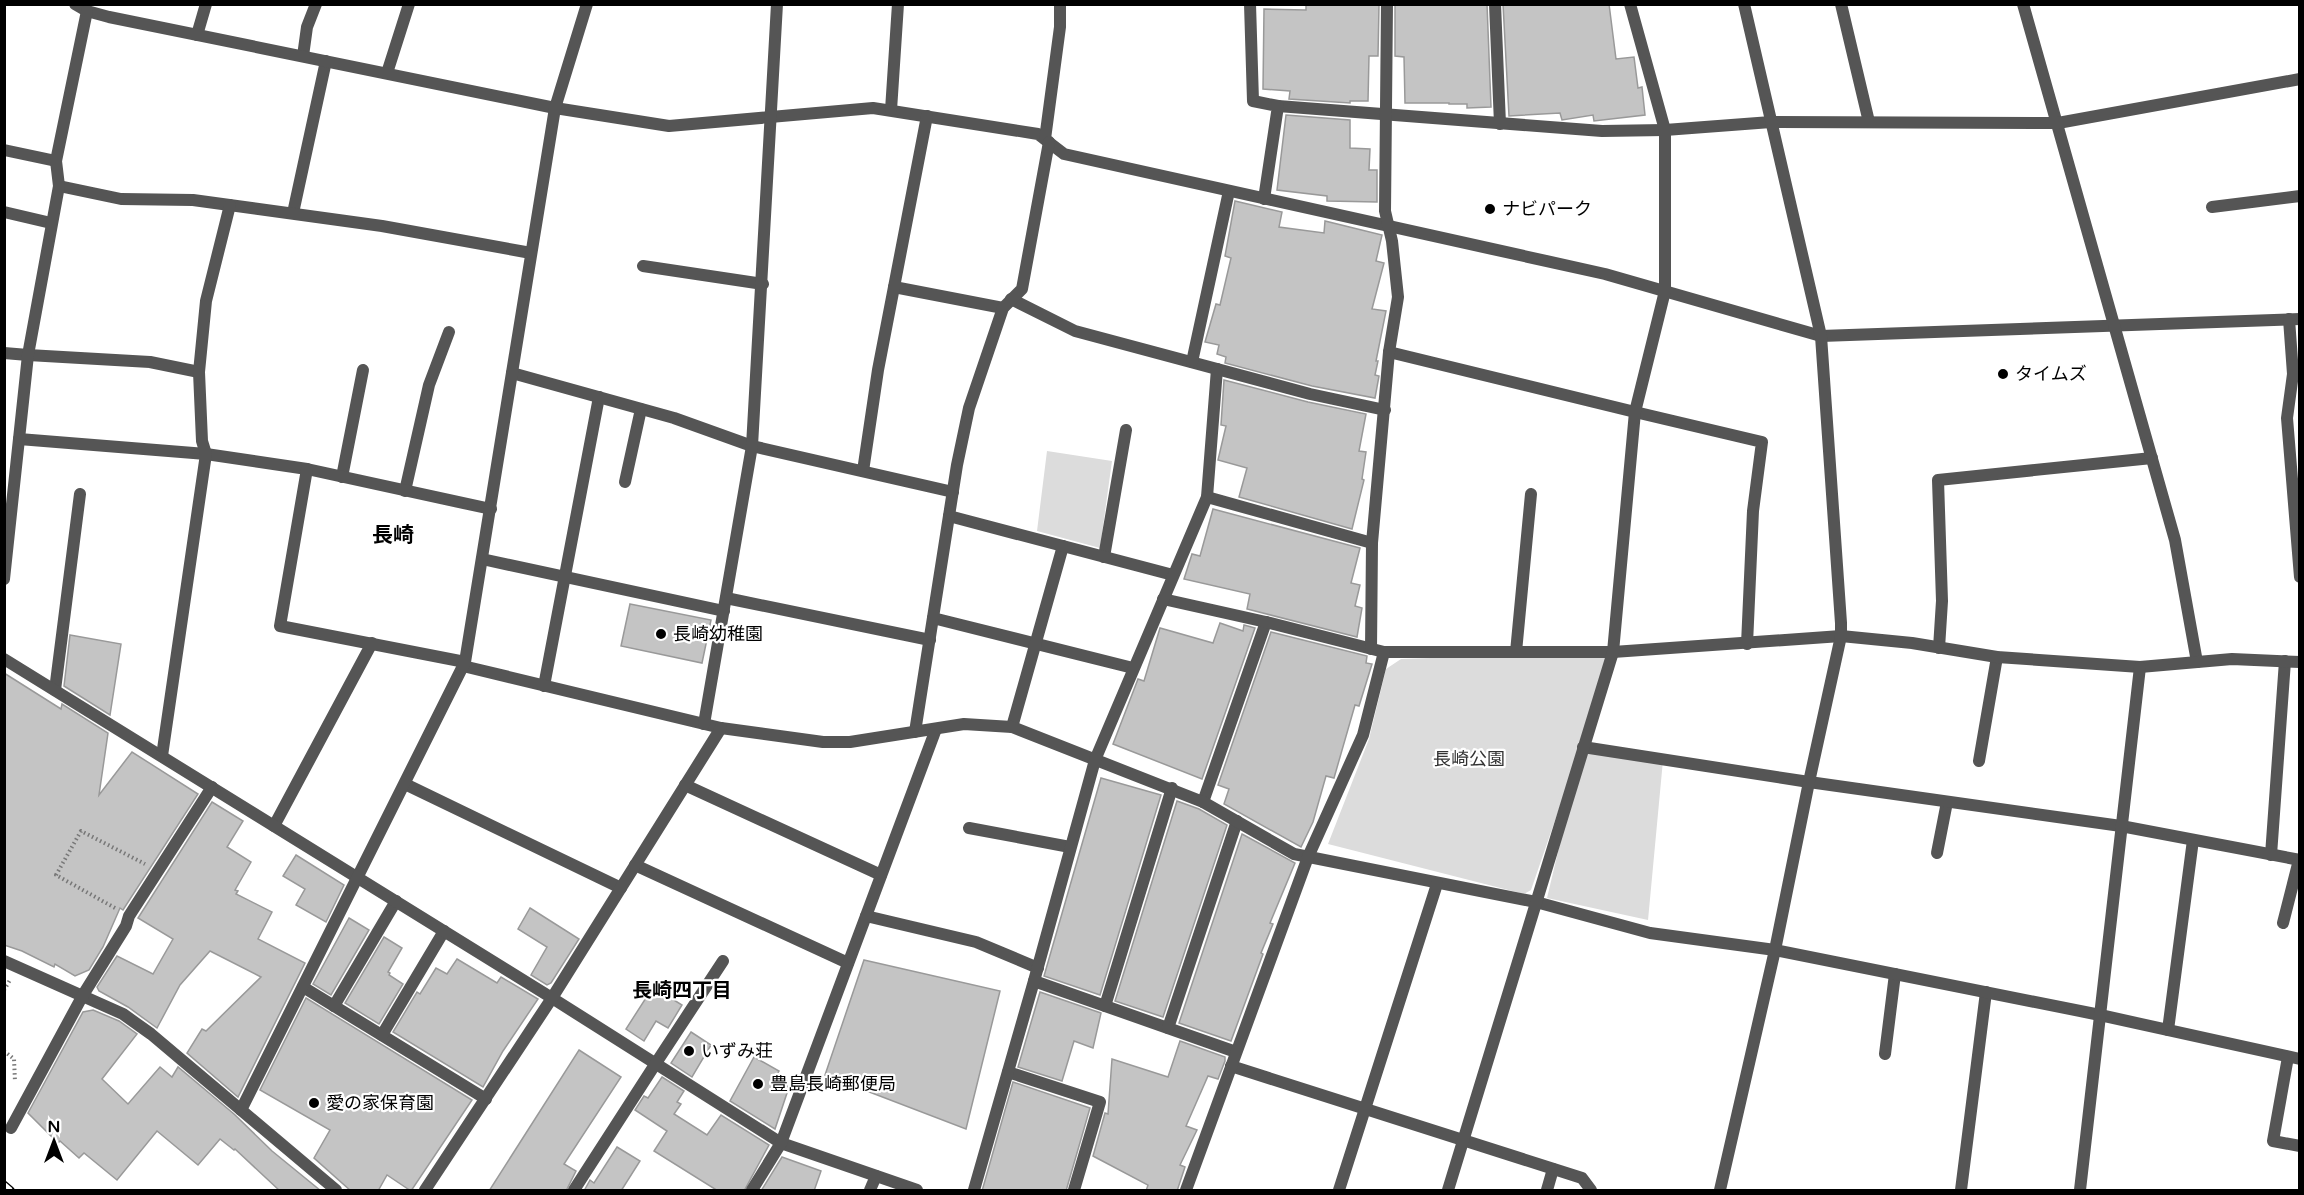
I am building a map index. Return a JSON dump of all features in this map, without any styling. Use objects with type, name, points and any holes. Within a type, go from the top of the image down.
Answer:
[{"type":"street","points":[[197,35],[206,4]]},
{"type":"street","points":[[303,56],[307,27],[316,4]]},
{"type":"street","points":[[387,73],[409,4]]},
{"type":"street","points":[[241,1110],[464,664],[555,108],[587,4]]},
{"type":"street","points":[[704,724],[752,446],[763,284],[777,4]]},
{"type":"street","points":[[891,110],[898,4]]},
{"type":"street","points":[[915,732],[953,492],[969,408],[1007,304],[1022,290],[1047,140],[1060,27],[1060,4]]},
{"type":"street","points":[[1250,4],[1253,101],[1278,106],[1386,116],[1602,131],[1665,130],[1771,122],[2058,123],[2300,79]]},
{"type":"street","points":[[1371,649],[1372,543],[1389,352],[1398,297],[1392,241],[1385,211],[1387,4]]},
{"type":"street","points":[[1495,4],[1500,124]]},
{"type":"street","points":[[1448,1191],[1613,652],[1635,412],[1665,291],[1665,130],[1630,4]]},
{"type":"street","points":[[1720,1191],[1775,950],[1841,636],[1821,336],[1744,4]]},
{"type":"street","points":[[1841,4],[1869,123]]},
{"type":"street","points":[[2023,4],[2175,540],[2197,662]]},
{"type":"street","points":[[4,579],[7,530],[28,355],[59,186],[57,161],[79,6],[197,35],[555,108],[669,126],[873,108],[1038,134],[1064,154],[1605,274],[1821,336],[2294,319],[2293,374],[2287,418],[2300,577]]},
{"type":"street","points":[[292,213],[326,61]]},
{"type":"street","points":[[1264,199],[1278,106]]},
{"type":"street","points":[[863,471],[878,370],[927,116]]},
{"type":"street","points":[[4,150],[57,161]]},
{"type":"street","points":[[59,186],[121,200],[193,200],[292,213],[531,252]]},
{"type":"street","points":[[1192,362],[1229,191]]},
{"type":"street","points":[[2212,207],[2300,196]]},
{"type":"street","points":[[162,756],[206,454],[202,441],[199,372],[206,301],[230,205]]},
{"type":"street","points":[[4,212],[51,224]]},
{"type":"street","points":[[643,266],[763,284]]},
{"type":"street","points":[[894,287],[1007,304],[1075,331],[1310,394],[1385,410]]},
{"type":"street","points":[[405,490],[429,385],[449,332]]},
{"type":"street","points":[[1389,352],[1762,442],[1753,511],[1747,644]]},
{"type":"street","points":[[4,353],[150,363],[199,372]]},
{"type":"street","points":[[974,1191],[1095,760],[1207,497],[1217,369]]},
{"type":"street","points":[[342,477],[363,370]]},
{"type":"street","points":[[512,374],[641,409],[752,446],[953,492]]},
{"type":"street","points":[[544,686],[599,398]]},
{"type":"street","points":[[625,482],[641,409]]},
{"type":"street","points":[[1104,557],[1126,430]]},
{"type":"street","points":[[19,440],[206,454],[307,469],[491,509]]},
{"type":"street","points":[[1939,648],[1942,601],[1938,480],[2152,458]]},
{"type":"street","points":[[307,469],[280,626],[372,643],[464,664],[544,686],[721,728],[823,742],[850,742],[964,724],[1012,727],[1172,788],[1203,802],[1294,854],[1536,902],[1650,933],[1775,950],[2100,1015],[2294,1058],[2272,1141],[2300,1146]]},
{"type":"street","points":[[55,690],[80,494]]},
{"type":"street","points":[[1516,652],[1531,494]]},
{"type":"street","points":[[1207,497],[1372,543]]},
{"type":"street","points":[[949,516],[1173,575]]},
{"type":"street","points":[[1012,727],[1062,546]]},
{"type":"street","points":[[482,559],[724,611]]},
{"type":"street","points":[[726,598],[930,640]]},
{"type":"street","points":[[1163,599],[1384,652],[1613,652],[1841,636],[1888,640],[1997,657],[2140,667],[2232,659],[2300,662]]},
{"type":"street","points":[[933,618],[1133,668]]},
{"type":"street","points":[[1203,802],[1266,622]]},
{"type":"street","points":[[274,826],[372,643]]},
{"type":"street","points":[[1186,1191],[1308,857],[1363,735],[1384,652]]},
{"type":"street","points":[[1979,761],[1997,657]]},
{"type":"street","points":[[4,659],[552,998],[781,1143],[917,1191]]},
{"type":"street","points":[[2271,855],[2285,661]]},
{"type":"street","points":[[2080,1191],[2140,667]]},
{"type":"street","points":[[426,1191],[552,998],[721,728]]},
{"type":"street","points":[[752,1191],[781,1143],[936,729]]},
{"type":"street","points":[[1583,747],[2121,826],[2299,860],[2283,923]]},
{"type":"street","points":[[405,784],[621,888]]},
{"type":"street","points":[[685,785],[881,875]]},
{"type":"street","points":[[11,1128],[83,994],[126,926],[129,916],[212,787]]},
{"type":"street","points":[[1105,1006],[1172,788]]},
{"type":"street","points":[[1937,853],[1947,802]]},
{"type":"street","points":[[1168,1028],[1237,821]]},
{"type":"street","points":[[969,828],[1070,847]]},
{"type":"street","points":[[2168,1030],[2193,840]]},
{"type":"street","points":[[635,864],[848,963]]},
{"type":"street","points":[[1339,1191],[1437,884]]},
{"type":"street","points":[[334,1006],[396,902]]},
{"type":"street","points":[[866,916],[976,942],[1038,968]]},
{"type":"street","points":[[382,1035],[444,931]]},
{"type":"street","points":[[4,961],[83,994],[123,1014],[151,1034],[336,1191]]},
{"type":"street","points":[[574,1191],[723,961]]},
{"type":"street","points":[[1885,1054],[1895,974]]},
{"type":"street","points":[[1034,981],[1236,1052]]},
{"type":"street","points":[[303,987],[486,1099]]},
{"type":"street","points":[[1961,1191],[1986,992]]},
{"type":"street","points":[[1231,1066],[1582,1178],[1591,1191]]},
{"type":"street","points":[[1008,1071],[1100,1102],[1074,1191]]},
{"type":"street","points":[[1547,1191],[1553,1169]]},
{"type":"street","points":[[870,1191],[876,1176]]},
{"type":"path","points":[[129,916],[56,875],[81,831],[158,870]]},
{"type":"path","points":[[4,1051],[14,1059],[16,1092]]},
{"type":"green space","points":[[1047,451],[1112,461],[1100,548],[1037,531]]},
{"type":"green space","name":"長崎公園","points":[[1613,652],[1531,890],[1524,894],[1328,844],[1369,739],[1386,669],[1401,659]]},
{"type":"green space","points":[[1583,747],[1663,760],[1648,920],[1547,898]]},
{"type":"building","points":[[1487,4],[1491,107],[1467,108],[1467,104],[1405,103],[1404,57],[1395,56],[1395,5]]},
{"type":"building","points":[[1503,4],[1609,4],[1616,59],[1634,57],[1638,88],[1642,87],[1645,115],[1594,121],[1593,115],[1562,120],[1560,113],[1509,116]]},
{"type":"building","points":[[1306,5],[1379,5],[1378,56],[1369,56],[1368,101],[1350,101],[1350,103],[1289,99],[1290,91],[1263,89],[1264,9],[1306,10]]},
{"type":"building","points":[[1286,115],[1350,120],[1350,148],[1370,149],[1369,170],[1377,170],[1377,202],[1327,201],[1327,196],[1277,190]]},
{"type":"building","points":[[1235,201],[1282,212],[1279,227],[1324,233],[1325,221],[1382,235],[1376,261],[1384,263],[1372,309],[1386,311],[1376,361],[1378,361],[1375,375],[1379,376],[1375,398],[1312,386],[1225,363],[1226,357],[1217,354],[1219,345],[1205,342],[1216,304],[1220,305],[1231,258],[1225,256]]},
{"type":"building","points":[[1224,380],[1308,402],[1366,414],[1359,451],[1366,452],[1362,479],[1364,480],[1352,529],[1239,497],[1247,468],[1218,460],[1226,426],[1221,425]]},
{"type":"building","points":[[1213,509],[1360,548],[1351,583],[1360,585],[1355,606],[1362,608],[1357,637],[1247,609],[1250,594],[1184,579],[1192,554],[1200,556]]},
{"type":"building","points":[[630,604],[711,620],[702,663],[621,646]]},
{"type":"building","points":[[1220,623],[1243,631],[1244,625],[1255,628],[1202,779],[1113,744],[1138,679],[1144,681],[1160,628],[1213,643]]},
{"type":"building","points":[[1271,632],[1367,656],[1366,663],[1372,664],[1359,706],[1355,705],[1334,778],[1326,776],[1313,822],[1301,847],[1224,804],[1229,789],[1218,785]]},
{"type":"building","points":[[70,635],[121,644],[110,715],[64,686]]},
{"type":"building","points":[[4,673],[61,709],[62,704],[108,733],[99,795],[132,752],[198,794],[123,910],[120,908],[103,947],[89,970],[75,976],[55,964],[54,967],[4,945]]},
{"type":"building","points":[[1101,778],[1161,795],[1100,995],[1044,976]]},
{"type":"building","points":[[1177,801],[1199,809],[1227,825],[1163,1017],[1115,1001]]},
{"type":"building","points":[[212,802],[243,821],[227,847],[251,862],[235,890],[238,891],[236,894],[272,912],[258,939],[305,963],[238,1097],[187,1053],[202,1029],[206,1031],[261,977],[210,951],[180,985],[157,1028],[128,1007],[99,991],[97,987],[117,956],[153,974],[173,939],[138,918]]},
{"type":"building","points":[[1242,834],[1295,863],[1270,923],[1273,924],[1231,1041],[1179,1023]]},
{"type":"building","points":[[296,855],[344,885],[326,922],[296,905],[305,889],[283,876]]},
{"type":"building","points":[[530,908],[579,939],[551,983],[547,985],[531,975],[547,947],[518,929]]},
{"type":"building","points":[[349,918],[369,930],[331,995],[313,984]]},
{"type":"building","points":[[384,937],[402,948],[388,972],[403,984],[379,1024],[345,1003]]},
{"type":"building","points":[[457,959],[497,983],[501,977],[538,999],[503,1051],[483,1087],[393,1032],[417,992],[420,994],[436,968],[447,974]]},
{"type":"building","points":[[864,960],[1000,991],[966,1129],[825,1075]]},
{"type":"building","points":[[653,987],[682,1005],[668,1028],[656,1021],[644,1041],[626,1029]]},
{"type":"building","points":[[1040,992],[1101,1013],[1093,1048],[1074,1041],[1062,1081],[1018,1067]]},
{"type":"building","points":[[306,998],[472,1100],[411,1191],[387,1175],[378,1191],[351,1191],[314,1158],[330,1130],[260,1090]]},
{"type":"building","points":[[93,1010],[119,1021],[137,1034],[102,1079],[128,1104],[160,1067],[172,1077],[178,1067],[234,1114],[272,1151],[321,1191],[280,1191],[235,1149],[220,1139],[198,1165],[157,1131],[117,1180],[84,1153],[79,1158],[60,1141],[58,1143],[28,1113],[83,1012]]},
{"type":"building","name":"いずみ荘","points":[[691,1032],[711,1045],[692,1077],[671,1063]]},
{"type":"building","points":[[1180,1041],[1225,1057],[1225,1061],[1218,1079],[1208,1076],[1186,1126],[1197,1130],[1180,1165],[1185,1167],[1177,1191],[1146,1191],[1148,1185],[1093,1156],[1105,1113],[1108,1114],[1112,1059],[1168,1077]]},
{"type":"building","points":[[579,1050],[621,1077],[564,1164],[576,1171],[566,1191],[489,1191]]},
{"type":"building","points":[[754,1057],[779,1071],[774,1079],[789,1087],[775,1129],[730,1101]]},
{"type":"building","points":[[662,1077],[684,1091],[677,1102],[681,1104],[674,1114],[707,1135],[721,1115],[769,1145],[744,1191],[718,1191],[654,1151],[667,1131],[635,1110],[644,1096],[648,1098]]},
{"type":"building","points":[[1013,1082],[1090,1108],[1066,1191],[982,1191]]},
{"type":"building","points":[[617,1147],[640,1161],[621,1191],[584,1191],[590,1180],[594,1183]]},
{"type":"building","points":[[782,1157],[821,1171],[814,1191],[761,1191]]},
{"type":"railway","points":[[4,1184],[11,1190]]},
{"type":"place","name":"ナビパーク","points":[[1490,209]]},
{"type":"place","name":"タイムズ","points":[[2003,374]]},
{"type":"place","name":"長崎幼稚園","points":[[661,634]]},
{"type":"place","name":"いずみ荘","points":[[689,1051]]},
{"type":"place","name":"豊島長崎郵便局","points":[[758,1084]]},
{"type":"place","name":"愛の家保育園","points":[[314,1103]]},
{"type":"district","name":"長崎","points":[[393,535]]},
{"type":"district","name":"長崎四丁目","points":[[682,991]]}]
